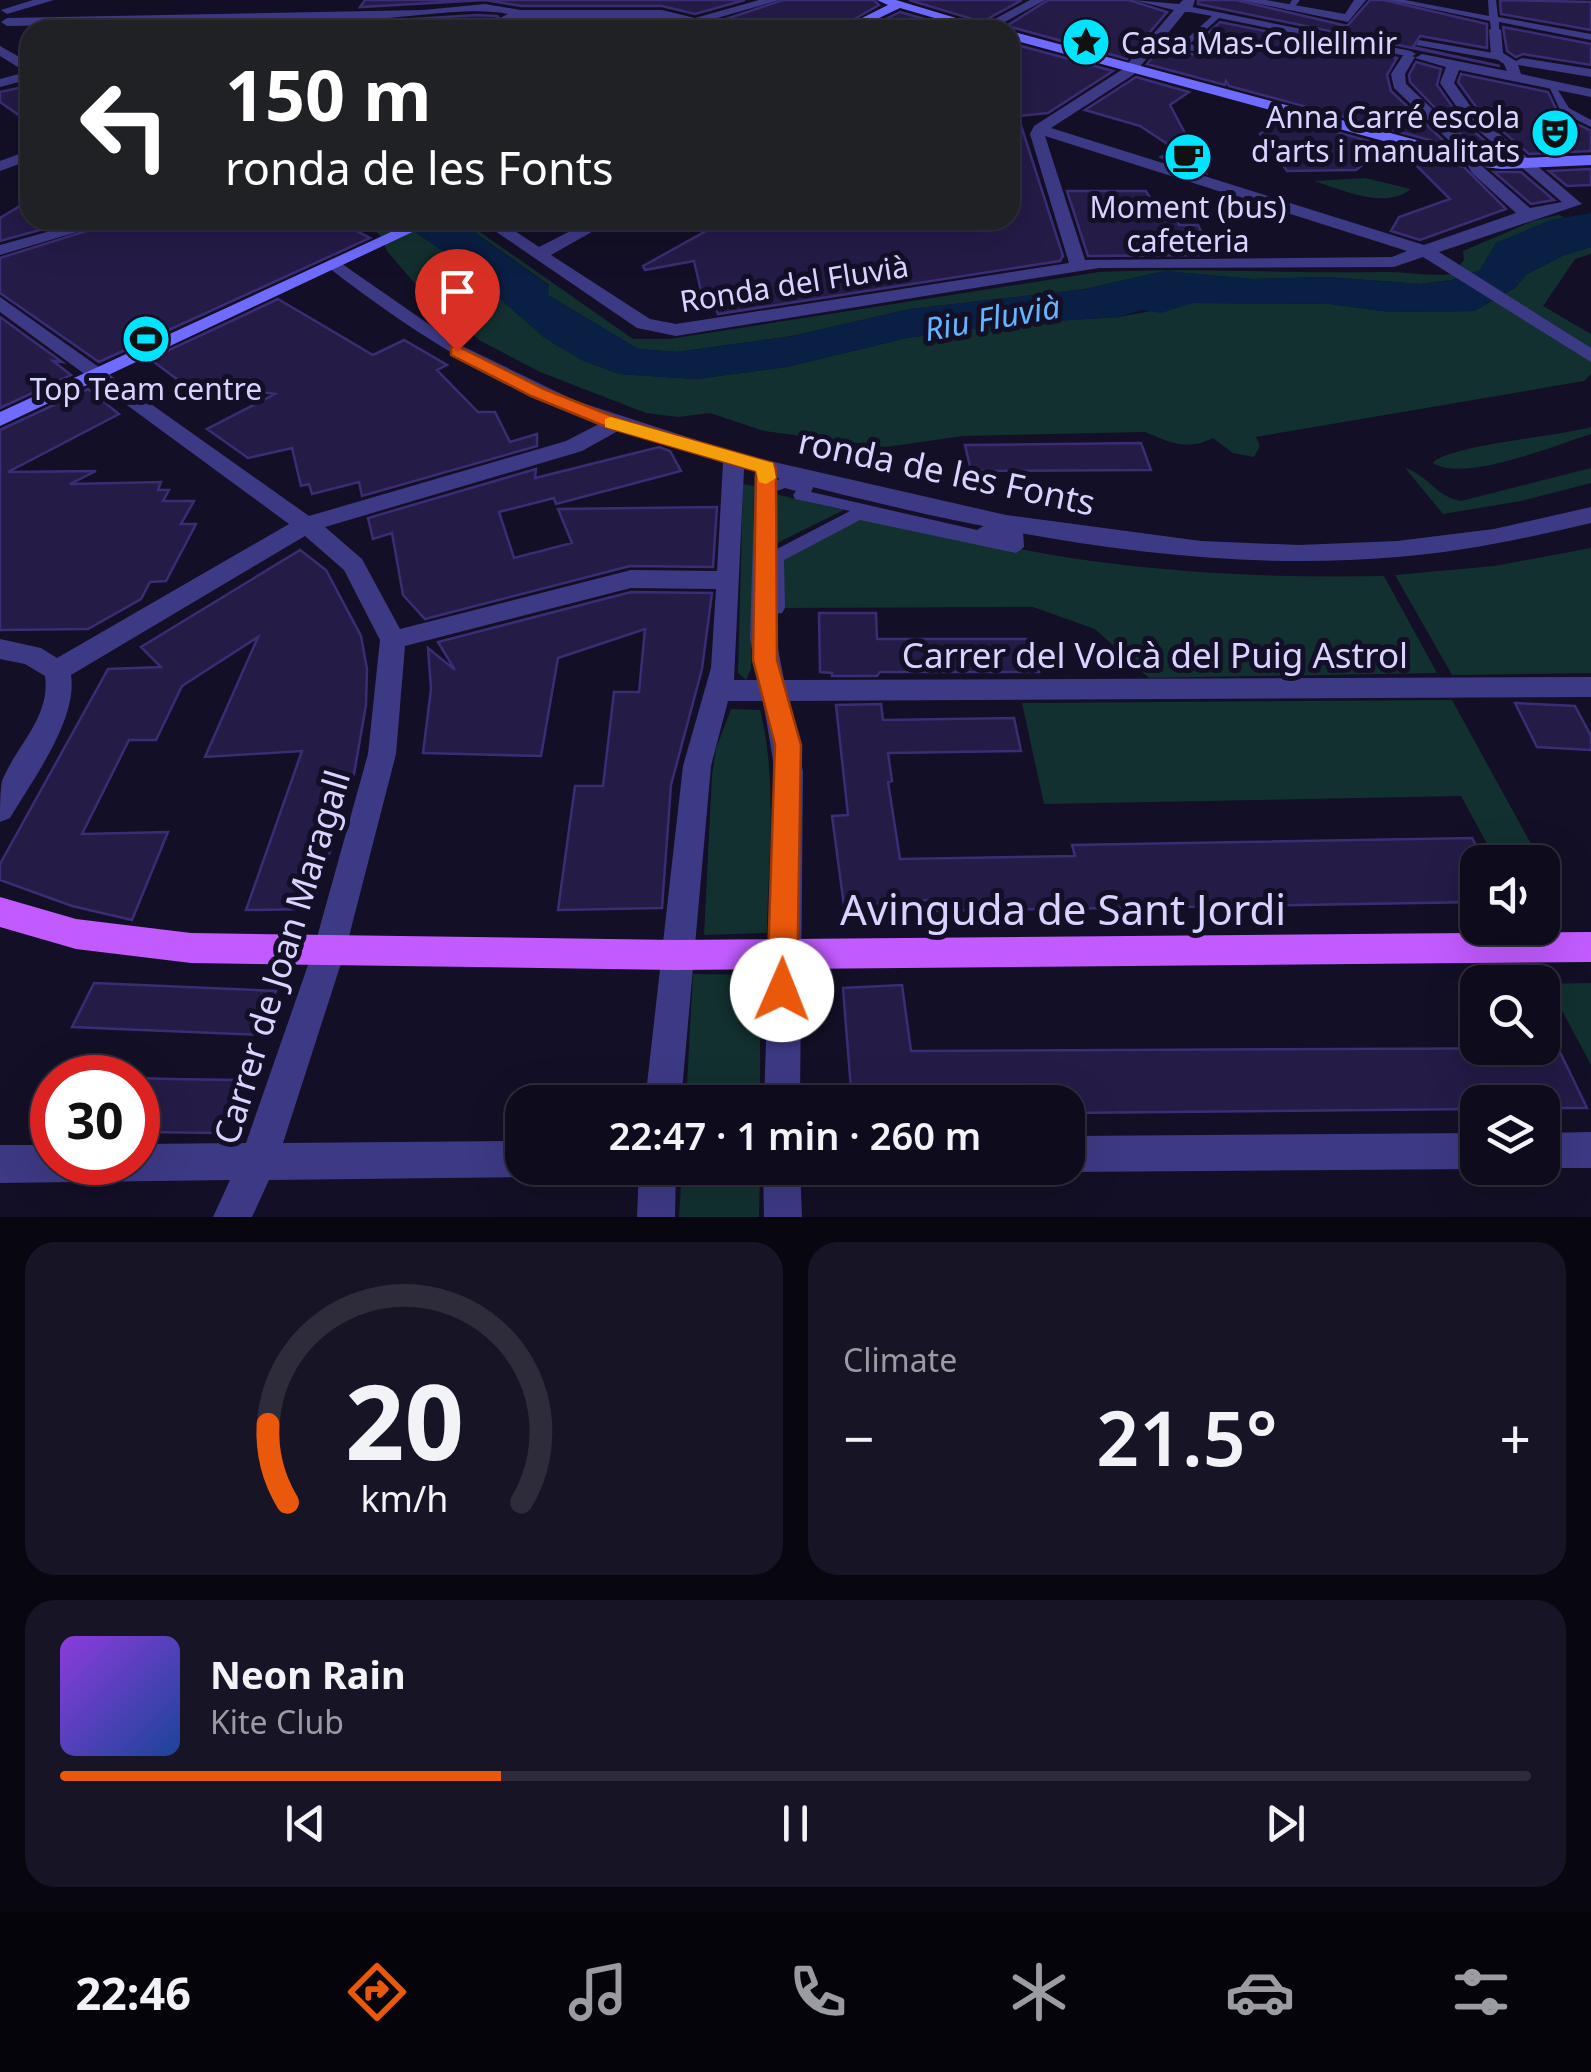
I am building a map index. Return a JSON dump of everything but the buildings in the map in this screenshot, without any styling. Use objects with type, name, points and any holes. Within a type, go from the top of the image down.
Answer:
[{"type":"main road","points":[[883,0],[952,20]]},
{"type":"main road","points":[[866,20],[898,5]]},
{"type":"main road","points":[[1020,39],[1473,160],[1526,164],[1591,160]]},
{"type":"main road","points":[[0,420],[408,230]]},
{"type":"main road","name":"Avinguda de Sant Jordi","points":[[0,912],[76,934],[191,948],[675,955],[1591,948]]},
{"type":"street","points":[[4,16],[48,0]]},
{"type":"street","points":[[341,20],[355,0]]},
{"type":"street","points":[[472,20],[520,14],[657,14],[698,20],[774,0]]},
{"type":"street","points":[[1001,20],[1039,0]]},
{"type":"street","points":[[1139,0],[1186,6],[1217,16],[1414,54],[1507,68],[1550,84],[1591,93]]},
{"type":"street","points":[[1246,0],[1292,4],[1348,18],[1360,0]]},
{"type":"street","points":[[1449,0],[1398,82],[1465,148],[1478,170],[1527,214]]},
{"type":"street","points":[[1492,0],[1507,68]]},
{"type":"street","points":[[1399,1],[1495,25],[1591,37]]},
{"type":"street","points":[[4,16],[152,19],[440,14],[467,4],[507,6],[520,14]]},
{"type":"street","points":[[1079,266],[1036,134],[1128,72],[1186,6]]},
{"type":"street","points":[[152,19],[161,7]]},
{"type":"street","points":[[440,14],[449,20]]},
{"type":"street","points":[[1184,46],[1217,16]]},
{"type":"street","points":[[1152,41],[1216,50]]},
{"type":"street","points":[[1414,54],[1454,64],[1591,73]]},
{"type":"street","points":[[1454,64],[1447,82],[1452,93],[1526,164]]},
{"type":"street","points":[[1550,84],[1564,110],[1591,124]]},
{"type":"street","points":[[1039,129],[1427,252],[1591,356]]},
{"type":"street","name":"Ronda del Fluvià","points":[[501,230],[644,324],[668,330],[1108,263],[1386,264],[1527,214],[1574,204],[1526,164]]},
{"type":"street","points":[[0,250],[73,230]]},
{"type":"street","points":[[537,255],[586,230]]},
{"type":"street","name":"ronda de les Fonts","points":[[335,264],[426,333],[488,369],[616,424],[766,468],[1070,536],[1258,553],[1325,554],[1431,547],[1509,536],[1591,516]]},
{"type":"street","points":[[0,303],[328,540],[353,565],[393,640],[631,580],[729,580]]},
{"type":"street","points":[[54,669],[305,526],[574,446],[616,424]]},
{"type":"street","points":[[664,1085],[675,955],[698,766],[720,691],[734,458]]},
{"type":"street","points":[[766,468],[763,638],[788,758],[782,1085]]},
{"type":"street","points":[[783,482],[805,488],[802,495],[980,536],[985,531],[1017,536],[1016,548],[858,514],[776,558],[776,608],[768,608],[769,489],[774,484],[783,482]]},
{"type":"street","name":"Carrer de Joan Maragall","points":[[232,1217],[258,1162],[330,948],[382,754],[393,640]]},
{"type":"street","points":[[0,649],[32,656],[54,669],[60,686],[53,714],[0,809]]},
{"type":"street","name":"Carrer del Volcà del Puig Astrol","points":[[720,691],[1591,687]]},
{"type":"street","points":[[1560,1151],[1591,1150]]},
{"type":"street","points":[[1085,1154],[1460,1151]]},
{"type":"street","points":[[0,1164],[505,1159]]},
{"type":"street","points":[[656,1217],[657,1185]]},
{"type":"street","points":[[782,1185],[783,1217]]},
{"type":"green space","points":[[1365,178],[1411,189],[1401,195],[1377,198],[1314,181]]},
{"type":"green space","points":[[1564,217],[1496,243],[1480,270],[1452,280],[1420,284],[1327,277],[1253,279],[1165,271],[1085,289],[910,309],[792,336],[677,352],[638,349],[548,295],[549,285],[471,230],[477,230],[633,339],[669,339],[1099,272],[1206,270],[1452,274],[1464,260],[1463,251],[1533,221]]},
{"type":"green space","points":[[372,230],[412,230],[456,260],[545,338],[582,360],[619,374],[696,379],[786,367],[907,338],[1005,324],[1119,317],[1193,303],[1330,304],[1390,312],[1474,311],[1515,288],[1527,274],[1591,247],[1591,254],[1575,259],[1543,306],[1591,334],[1591,374],[1584,381],[1256,437],[1260,446],[1254,457],[1233,453],[1213,438],[1187,445],[1145,432],[963,436],[886,447],[764,431],[710,413],[678,417],[646,413],[540,372],[479,340],[416,285],[387,251],[379,234]]},
{"type":"green space","points":[[1591,427],[1591,434],[1487,466],[1447,468],[1433,463],[1458,451]]},
{"type":"green space","points":[[1405,468],[1461,501],[1591,468],[1591,483],[1521,501],[1443,514]]},
{"type":"green space","points":[[743,484],[754,486],[751,669],[746,680],[738,673]]},
{"type":"green space","points":[[775,494],[844,510],[775,544]]},
{"type":"green space","points":[[858,514],[1092,561],[1238,574],[1384,576],[1437,673],[1149,678],[1095,629],[1033,607],[776,608],[776,557]]},
{"type":"green space","points":[[1591,548],[1591,673],[1452,675],[1395,575],[1494,566]]},
{"type":"green space","points":[[1452,700],[1532,845],[1488,845],[1461,796],[1044,804],[1022,703]]},
{"type":"green space","points":[[731,709],[760,710],[766,737],[771,821],[767,933],[704,935],[712,775],[716,749]]},
{"type":"green space","points":[[693,974],[760,975],[760,1085],[687,1085]]},
{"type":"green space","points":[[1591,983],[1591,1065],[1560,1007],[1560,984]]},
{"type":"green space","points":[[681,1185],[760,1185],[759,1217],[679,1217]]},
{"type":"water","name":"Riu Fluvià","points":[[1591,213],[1591,247],[1527,274],[1515,288],[1474,311],[1390,312],[1330,304],[1193,303],[1161,313],[1143,310],[1119,317],[1005,324],[907,338],[786,367],[696,379],[619,374],[582,360],[545,338],[456,260],[412,230],[471,230],[549,286],[548,295],[638,349],[677,352],[792,336],[910,309],[1085,289],[1165,271],[1253,279],[1327,277],[1420,284],[1452,280],[1480,270],[1496,243],[1550,220]]},
{"type":"slow traffic","points":[[611,423],[766,468],[766,478]]},
{"type":"place","name":"Casa Mas-Collellmir","points":[[1086,42]]},
{"type":"place","name":"Anna Carré escola d'arts i manualitats","points":[[1555,133]]},
{"type":"place","name":"Moment (bus) cafeteria","points":[[1188,157]]},
{"type":"place","name":"Top Team centre","points":[[146,339]]},
{"type":"route","points":[[457,351],[538,392],[616,424],[766,468],[763,638],[765,660],[788,745],[789,772],[782,990]]}]
